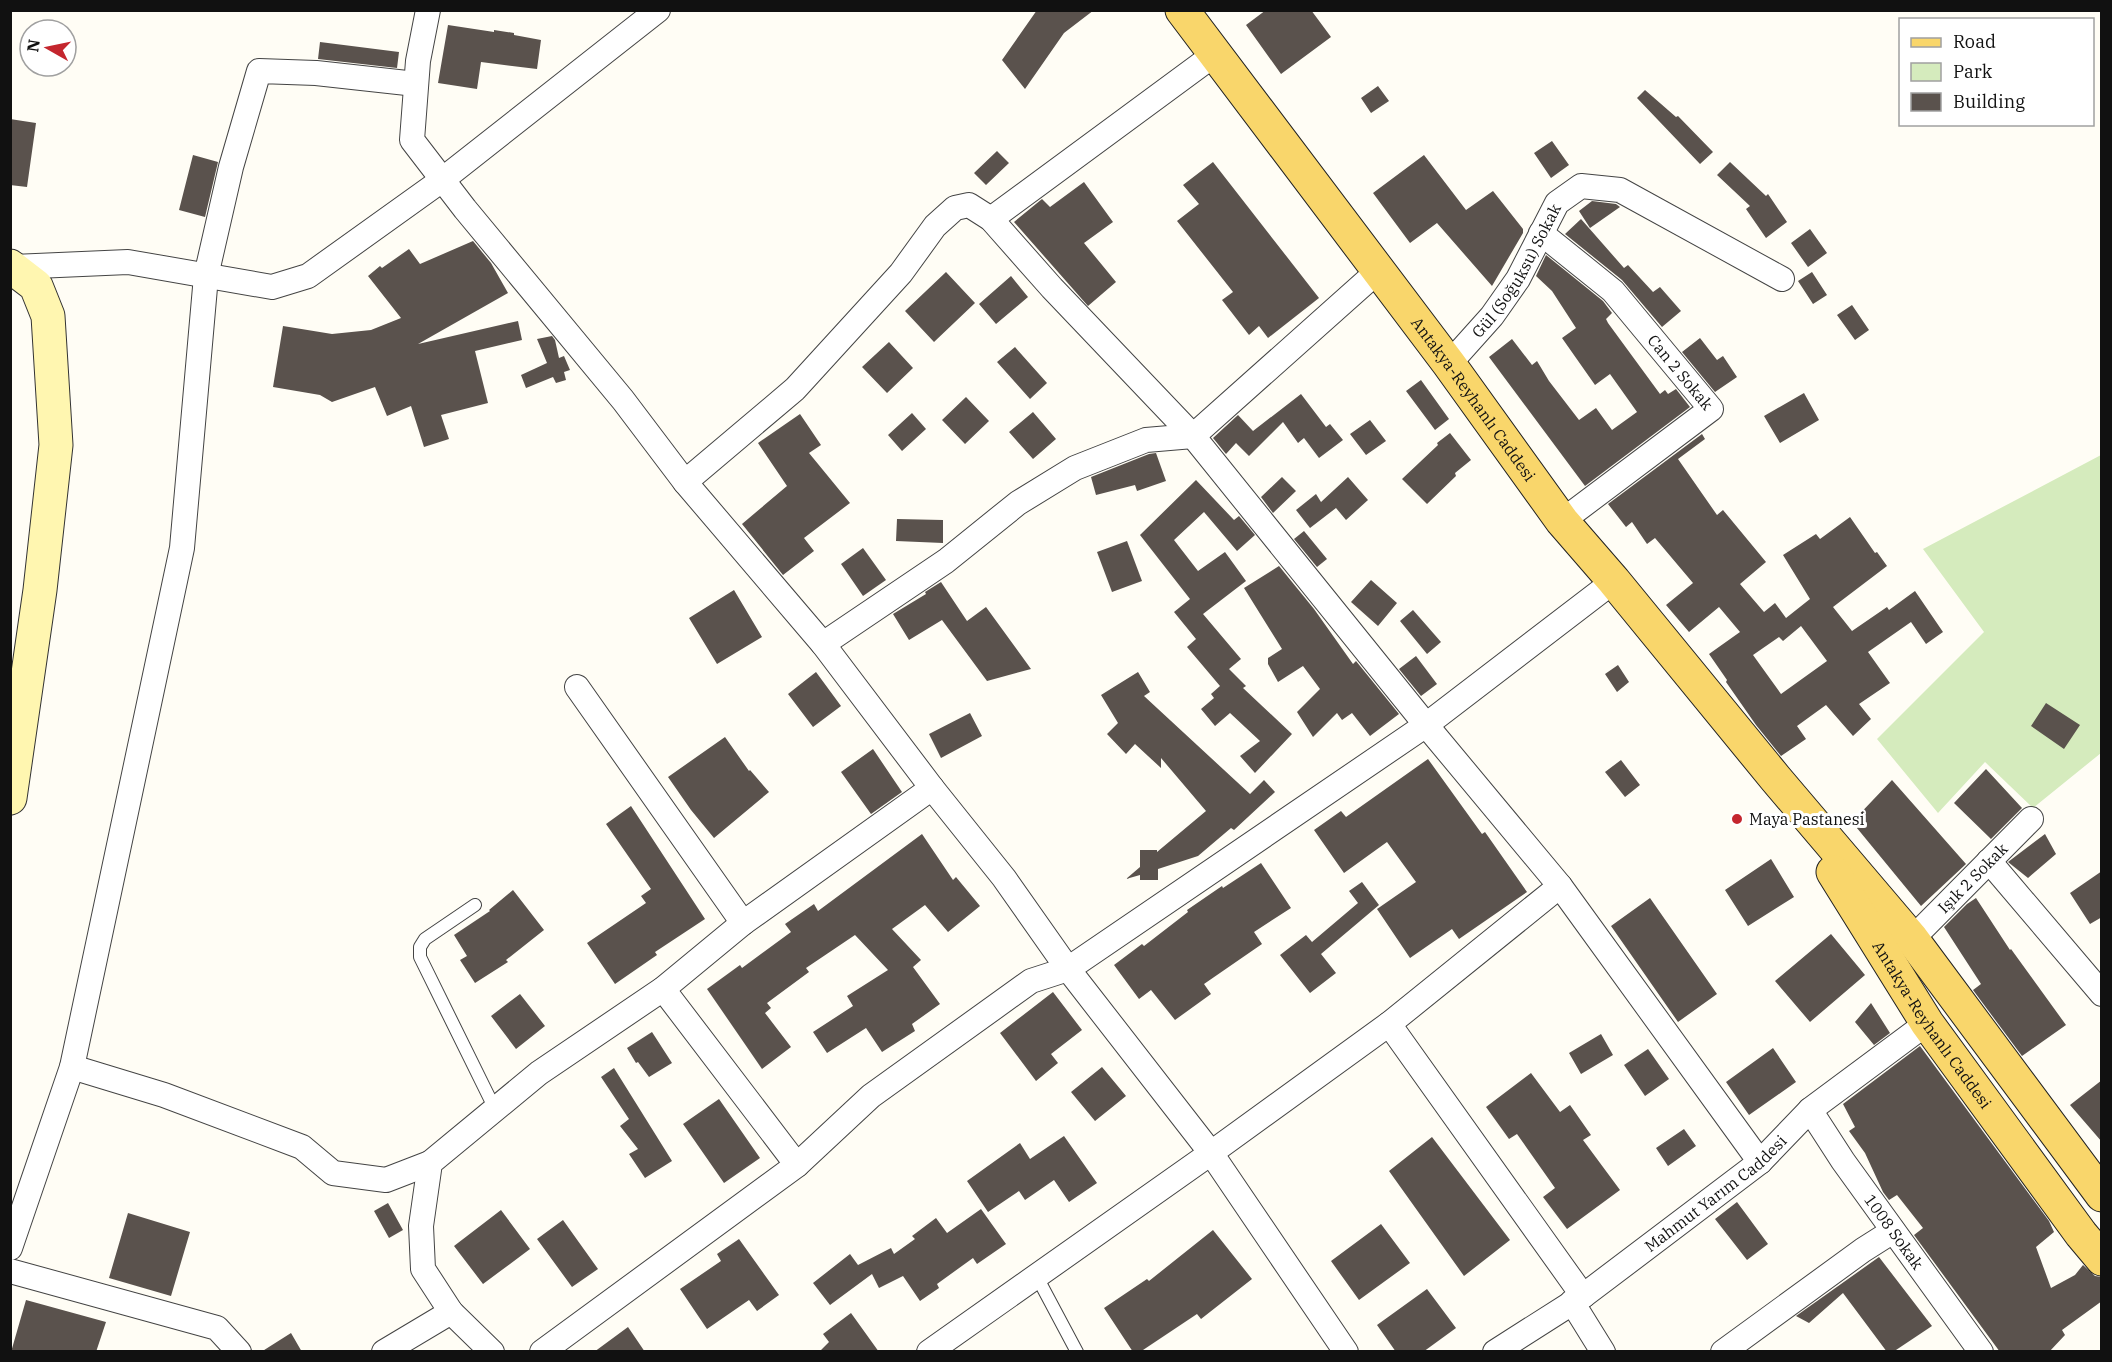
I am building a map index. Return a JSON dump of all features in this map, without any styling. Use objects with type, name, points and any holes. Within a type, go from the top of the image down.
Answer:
[{"type":"main road","name":"Antakya-Reyhanlı Caddesi","points":[[1182,10],[1449,364],[1562,521],[1912,939],[2102,1195]]},
{"type":"main road","name":"Antakya-Reyhanlı Caddesi","points":[[1776,779],[1927,1023],[2081,1234],[2102,1259]]},
{"type":"street","points":[[428,10],[416,84],[412,140],[465,210],[623,400],[685,482],[823,644],[1004,878],[1068,969],[1211,1153],[1346,1352]]},
{"type":"street","points":[[12,267],[128,262],[272,287],[308,276],[442,180],[658,10]]},
{"type":"street","points":[[991,219],[1215,54]]},
{"type":"street","points":[[10,1248],[72,1067],[182,548],[206,276],[228,178],[259,71],[316,73],[416,84]]},
{"type":"street","name":"Gül (Soğuksu) Sokak","points":[[1449,364],[1492,316],[1518,279],[1557,203],[1581,186],[1620,190],[1782,279]]},
{"type":"street","points":[[685,482],[795,389],[901,273],[935,226],[955,207],[969,204],[991,219],[1052,288],[1193,436],[1426,725],[1560,886],[1760,1162]]},
{"type":"street","name":"Can 2 Sokak","points":[[1541,233],[1613,291],[1711,409],[1562,521]]},
{"type":"street","points":[[10,798],[17,702],[40,590],[56,445],[48,316],[36,286],[12,267]]},
{"type":"street","points":[[823,644],[946,561],[1018,503],[1075,468],[1146,440],[1193,436],[1378,271]]},
{"type":"street","points":[[542,1352],[797,1165],[880,1090],[1031,981],[1068,969],[1426,725],[1614,581]]},
{"type":"street","points":[[577,687],[743,923]]},
{"type":"street","points":[[72,1067],[164,1095],[302,1147],[333,1173],[386,1180],[430,1163],[540,1073],[663,989],[743,923],[933,788]]},
{"type":"street","name":"Işık 2 Sokak","points":[[1912,939],[2031,819]]},
{"type":"street","points":[[1989,861],[2102,994]]},
{"type":"street","points":[[929,1352],[1389,1024],[1560,886]]},
{"type":"street","points":[[663,989],[797,1165]]},
{"type":"street","name":"Mahmut Yarım Caddesi","points":[[1495,1352],[1577,1299],[1760,1162],[1810,1110],[1927,1023]]},
{"type":"street","points":[[1389,1024],[1577,1299],[1603,1352]]},
{"type":"street","name":"1008 Sokak","points":[[1810,1110],[1843,1161],[1981,1352]]},
{"type":"street","points":[[430,1163],[421,1226],[423,1269],[451,1312],[492,1352]]},
{"type":"street","points":[[1723,1352],[1893,1231]]},
{"type":"street","points":[[10,1271],[218,1328],[239,1352]]},
{"type":"street","points":[[384,1352],[451,1312]]},
{"type":"lane","points":[[475,905],[424,939],[420,947],[420,957],[495,1109]]},
{"type":"lane","points":[[1036,1275],[1077,1352]]},
{"type":"green space","points":[[2101,455],[2101,753],[2033,808],[1985,762],[1938,813],[1877,739],[1984,632],[1923,549]]},
{"type":"building","points":[[1037,10],[1094,10],[1064,33],[1025,89],[1002,60]]},
{"type":"building","points":[[1266,10],[1311,10],[1331,37],[1281,74],[1246,25]]},
{"type":"building","points":[[448,25],[514,33],[514,35],[541,40],[537,69],[481,62],[477,89],[438,83]]},
{"type":"building","points":[[320,42],[399,52],[397,68],[318,59]]},
{"type":"building","points":[[1378,86],[1389,101],[1371,113],[1361,98]]},
{"type":"building","points":[[1645,90],[1676,117],[1678,116],[1713,152],[1700,164],[1637,98]]},
{"type":"building","points":[[10,119],[36,123],[27,187],[10,185]]},
{"type":"building","points":[[1552,141],[1569,165],[1551,178],[1534,153]]},
{"type":"building","points":[[997,151],[1009,163],[986,185],[974,173]]},
{"type":"building","points":[[193,155],[218,162],[205,217],[179,210]]},
{"type":"building","points":[[1424,155],[1466,210],[1493,191],[1523,229],[1523,233],[1492,286],[1437,223],[1410,243],[1373,193]]},
{"type":"building","points":[[1213,162],[1319,298],[1268,338],[1259,326],[1249,335],[1222,300],[1233,292],[1177,221],[1199,204],[1183,185]]},
{"type":"building","points":[[1730,162],[1766,196],[1768,194],[1787,222],[1766,238],[1746,209],[1750,206],[1717,175]]},
{"type":"building","points":[[1084,182],[1113,222],[1084,243],[1116,282],[1088,306],[1014,222],[1042,199],[1050,207]]},
{"type":"building","points":[[1592,201],[1616,204],[1620,207],[1590,228],[1579,211]]},
{"type":"building","points":[[1581,219],[1624,268],[1628,265],[1653,292],[1660,287],[1681,311],[1662,327],[1622,280],[1565,234]]},
{"type":"building","points":[[1810,229],[1827,253],[1808,267],[1791,243]]},
{"type":"building","points":[[473,241],[491,263],[508,293],[418,344],[518,321],[522,340],[475,351],[488,403],[441,415],[449,439],[424,447],[411,406],[387,416],[375,387],[332,402],[320,395],[273,387],[283,326],[332,334],[371,330],[401,318],[368,276],[409,249],[420,264]]},
{"type":"building","points":[[1546,255],[1603,301],[1612,313],[1606,319],[1608,323],[1660,394],[1665,390],[1668,394],[1676,389],[1690,407],[1585,486],[1489,357],[1512,339],[1532,365],[1537,361],[1549,381],[1579,420],[1596,408],[1612,430],[1637,412],[1610,374],[1595,385],[1562,338],[1576,328],[1552,291],[1536,276]]},
{"type":"building","points":[[946,272],[975,303],[934,342],[905,311]]},
{"type":"building","points":[[1812,272],[1827,295],[1813,304],[1798,281]]},
{"type":"building","points":[[1011,276],[1028,297],[996,324],[979,304]]},
{"type":"building","points":[[1852,305],[1869,330],[1855,340],[1837,315]]},
{"type":"building","points":[[552,336],[559,358],[564,356],[570,370],[564,372],[566,380],[556,383],[553,377],[526,388],[521,375],[547,363],[537,339]]},
{"type":"building","points":[[1700,338],[1717,360],[1723,356],[1737,377],[1715,392],[1682,352]]},
{"type":"building","points":[[889,342],[913,368],[887,393],[862,367]]},
{"type":"building","points":[[1015,347],[1047,383],[1030,399],[997,362]]},
{"type":"building","points":[[1421,380],[1449,419],[1435,430],[1406,391]]},
{"type":"building","points":[[1804,393],[1819,420],[1780,443],[1764,416]]},
{"type":"building","points":[[1301,394],[1326,427],[1330,424],[1343,440],[1319,458],[1304,438],[1298,443],[1283,422],[1249,456],[1236,443],[1226,454],[1213,438],[1238,415],[1253,431]]},
{"type":"building","points":[[966,397],[989,421],[965,444],[942,420]]},
{"type":"building","points":[[1033,412],[1056,439],[1033,459],[1009,432]]},
{"type":"building","points":[[912,413],[926,429],[902,451],[888,435]]},
{"type":"building","points":[[800,414],[821,445],[809,453],[850,503],[804,538],[814,551],[783,575],[742,524],[787,486],[758,443]]},
{"type":"building","points":[[1370,420],[1386,441],[1366,455],[1350,434]]},
{"type":"building","points":[[1450,433],[1471,460],[1455,473],[1456,476],[1427,504],[1402,479]]},
{"type":"building","points":[[1702,434],[1705,439],[1678,459],[1717,515],[1723,510],[1766,562],[1740,584],[1764,612],[1775,603],[1786,618],[1810,599],[1783,555],[1816,534],[1820,539],[1850,517],[1887,566],[1833,607],[1852,631],[1887,607],[1889,610],[1915,591],[1943,632],[1926,644],[1911,622],[1868,652],[1890,683],[1859,704],[1871,719],[1853,736],[1826,705],[1797,726],[1806,739],[1781,756],[1756,725],[1709,654],[1740,632],[1719,607],[1689,632],[1666,605],[1693,583],[1655,538],[1647,544],[1632,522],[1626,527],[1608,504]],"holes":[[[1801,626],[1827,661],[1781,694],[1753,655],[1779,637],[1783,641]]]},
{"type":"building","points":[[1156,453],[1166,481],[1137,491],[1135,485],[1096,495],[1091,477]]},
{"type":"building","points":[[1282,477],[1296,491],[1273,513],[1261,497]]},
{"type":"building","points":[[1348,477],[1368,500],[1346,520],[1336,508],[1310,528],[1296,510],[1316,494],[1321,502]]},
{"type":"building","points":[[1196,480],[1234,520],[1239,516],[1255,535],[1237,551],[1204,512],[1174,540],[1198,571],[1225,552],[1246,581],[1203,614],[1241,659],[1229,669],[1246,686],[1243,688],[1292,734],[1255,773],[1240,756],[1260,741],[1230,713],[1215,726],[1201,709],[1214,698],[1211,694],[1220,686],[1187,647],[1196,639],[1174,612],[1190,599],[1140,535]]},
{"type":"building","points":[[897,519],[943,520],[943,543],[896,541]]},
{"type":"building","points":[[1304,531],[1327,559],[1317,567],[1294,539]]},
{"type":"building","points":[[1127,541],[1142,581],[1112,592],[1097,552]]},
{"type":"building","points":[[863,548],[886,580],[863,596],[841,564]]},
{"type":"building","points":[[1279,566],[1314,609],[1353,664],[1356,661],[1399,714],[1370,736],[1352,713],[1342,720],[1337,713],[1313,737],[1297,712],[1320,689],[1303,666],[1278,682],[1268,664],[1268,658],[1282,649],[1244,588]]},
{"type":"building","points":[[1371,580],[1397,603],[1378,626],[1351,602]]},
{"type":"building","points":[[941,582],[967,621],[986,607],[1031,669],[987,681],[942,620],[909,640],[893,614]]},
{"type":"building","points":[[734,590],[762,637],[717,664],[689,618]]},
{"type":"building","points":[[1413,610],[1441,642],[1427,654],[1400,621]]},
{"type":"building","points":[[1416,656],[1437,684],[1421,696],[1399,669]]},
{"type":"building","points":[[1618,665],[1629,682],[1617,692],[1605,674]]},
{"type":"building","points":[[816,672],[841,706],[813,727],[788,694]]},
{"type":"building","points":[[1138,672],[1150,692],[1144,696],[1250,794],[1264,780],[1275,792],[1234,830],[1231,828],[1198,856],[1158,869],[1158,880],[1140,880],[1140,875],[1126,879],[1140,867],[1140,850],[1157,850],[1157,852],[1206,811],[1161,758],[1161,768],[1135,744],[1126,754],[1107,734],[1118,723],[1101,695]]},
{"type":"building","points":[[2046,703],[2080,725],[2064,749],[2031,726]]},
{"type":"building","points":[[970,713],[982,736],[941,758],[929,734]]},
{"type":"building","points":[[725,737],[749,771],[769,792],[714,838],[668,777]]},
{"type":"building","points":[[873,749],[902,792],[871,814],[841,772]]},
{"type":"building","points":[[1428,759],[1482,834],[1485,832],[1527,892],[1459,939],[1452,929],[1410,958],[1377,909],[1416,882],[1387,842],[1344,873],[1314,830],[1341,811],[1346,817]]},
{"type":"building","points":[[1621,760],[1640,785],[1625,797],[1605,772]]},
{"type":"building","points":[[1986,769],[2022,808],[1991,839],[1954,803]]},
{"type":"building","points":[[1892,780],[1966,864],[1921,906],[1852,822]]},
{"type":"building","points":[[631,806],[705,919],[655,952],[657,955],[615,984],[587,943],[646,903],[641,896],[651,889],[606,824]]},
{"type":"building","points":[[922,834],[953,880],[956,877],[980,906],[948,932],[925,905],[892,929],[921,960],[913,967],[940,1004],[912,1024],[915,1031],[882,1052],[866,1028],[827,1053],[813,1032],[853,1006],[847,996],[888,970],[855,935],[806,968],[809,972],[767,1003],[771,1008],[765,1013],[791,1047],[762,1069],[707,989],[740,965],[742,968],[791,932],[785,924],[814,904],[818,911]]},
{"type":"building","points":[[2045,834],[2056,854],[2028,878],[2008,862]]},
{"type":"building","points":[[1771,859],[1794,897],[1748,926],[1725,890]]},
{"type":"building","points":[[1261,863],[1291,908],[1254,932],[1262,944],[1204,984],[1211,994],[1175,1020],[1151,990],[1139,999],[1114,965],[1142,944],[1144,946],[1188,912],[1187,910]]},
{"type":"building","points":[[2102,871],[2102,917],[2090,924],[2070,893]]},
{"type":"building","points":[[1362,882],[1379,905],[1321,954],[1336,973],[1310,993],[1280,955],[1306,935],[1312,942],[1358,903],[1349,891]]},
{"type":"building","points":[[513,890],[544,930],[506,960],[508,962],[475,983],[460,960],[467,956],[454,935],[490,911]]},
{"type":"building","points":[[1650,898],[1717,994],[1678,1022],[1611,926]]},
{"type":"building","points":[[1976,898],[2010,950],[2066,1025],[2022,1056],[1973,990],[1981,984],[1944,927]]},
{"type":"building","points":[[1831,934],[1865,975],[1810,1022],[1775,981]]},
{"type":"building","points":[[1053,992],[1082,1030],[1051,1054],[1058,1063],[1036,1081],[1000,1033]]},
{"type":"building","points":[[520,994],[545,1026],[516,1049],[491,1016]]},
{"type":"building","points":[[1871,1003],[1890,1033],[1874,1045],[1855,1022]]},
{"type":"building","points":[[652,1032],[672,1063],[649,1077],[638,1062],[636,1063],[627,1048]]},
{"type":"building","points":[[1601,1034],[1613,1055],[1581,1074],[1569,1053]]},
{"type":"building","points":[[1920,1046],[2049,1221],[2054,1232],[2036,1247],[2051,1288],[2075,1275],[2083,1265],[2095,1276],[2102,1277],[2102,1301],[2062,1330],[2065,1335],[2049,1352],[2000,1352],[1914,1235],[1923,1228],[1897,1195],[1889,1200],[1865,1153],[1849,1131],[1855,1127],[1843,1104]]},
{"type":"building","points":[[1773,1048],[1796,1082],[1749,1115],[1726,1082]]},
{"type":"building","points":[[1648,1049],[1669,1079],[1645,1096],[1624,1065]]},
{"type":"building","points":[[1102,1067],[1126,1096],[1095,1121],[1071,1092]]},
{"type":"building","points":[[614,1068],[672,1161],[645,1178],[629,1154],[638,1149],[620,1126],[629,1119],[601,1077]]},
{"type":"building","points":[[1531,1073],[1560,1112],[1570,1105],[1591,1135],[1583,1140],[1620,1190],[1567,1229],[1543,1197],[1555,1188],[1517,1134],[1509,1139],[1486,1107]]},
{"type":"building","points":[[2102,1080],[2102,1142],[2070,1105]]},
{"type":"building","points":[[719,1099],[760,1158],[724,1183],[683,1124]]},
{"type":"building","points":[[1684,1129],[1696,1146],[1668,1166],[1656,1148]]},
{"type":"building","points":[[1064,1136],[1097,1183],[1069,1202],[1054,1180],[1025,1200],[1019,1191],[988,1212],[967,1181],[1020,1143],[1030,1159]]},
{"type":"building","points":[[1432,1137],[1510,1240],[1464,1276],[1389,1171]]},
{"type":"building","points":[[1737,1202],[1768,1244],[1747,1260],[1715,1219]]},
{"type":"building","points":[[388,1203],[403,1230],[389,1238],[374,1211]]},
{"type":"building","points":[[981,1209],[1006,1244],[977,1264],[973,1258],[937,1284],[939,1288],[920,1301],[903,1276],[879,1288],[872,1274],[830,1305],[813,1283],[850,1254],[858,1265],[891,1248],[894,1254],[915,1239],[912,1236],[936,1218],[947,1233]]},
{"type":"building","points":[[501,1210],[530,1249],[483,1284],[454,1246]]},
{"type":"building","points":[[128,1213],[190,1232],[171,1296],[109,1278]]},
{"type":"building","points":[[563,1220],[598,1269],[572,1287],[537,1239]]},
{"type":"building","points":[[1381,1224],[1410,1263],[1359,1300],[1331,1261]]},
{"type":"building","points":[[1213,1230],[1252,1279],[1201,1319],[1197,1314],[1140,1352],[1133,1352],[1104,1308],[1147,1279],[1149,1281]]},
{"type":"building","points":[[739,1239],[779,1295],[757,1311],[749,1300],[707,1329],[680,1289],[721,1261],[717,1254]]},
{"type":"building","points":[[1879,1257],[1932,1326],[1893,1352],[1887,1352],[1843,1293],[1809,1323],[1796,1316]]},
{"type":"building","points":[[1427,1289],[1456,1328],[1423,1352],[1396,1352],[1377,1325]]},
{"type":"building","points":[[26,1300],[106,1322],[96,1352],[11,1352]]},
{"type":"building","points":[[851,1313],[879,1352],[819,1352],[829,1342],[823,1334]]},
{"type":"building","points":[[628,1327],[645,1352],[594,1352]]},
{"type":"building","points":[[291,1333],[302,1352],[261,1352]]},
{"type":"place","name":"Maya Pastanesi","points":[[1737,819]]}]
